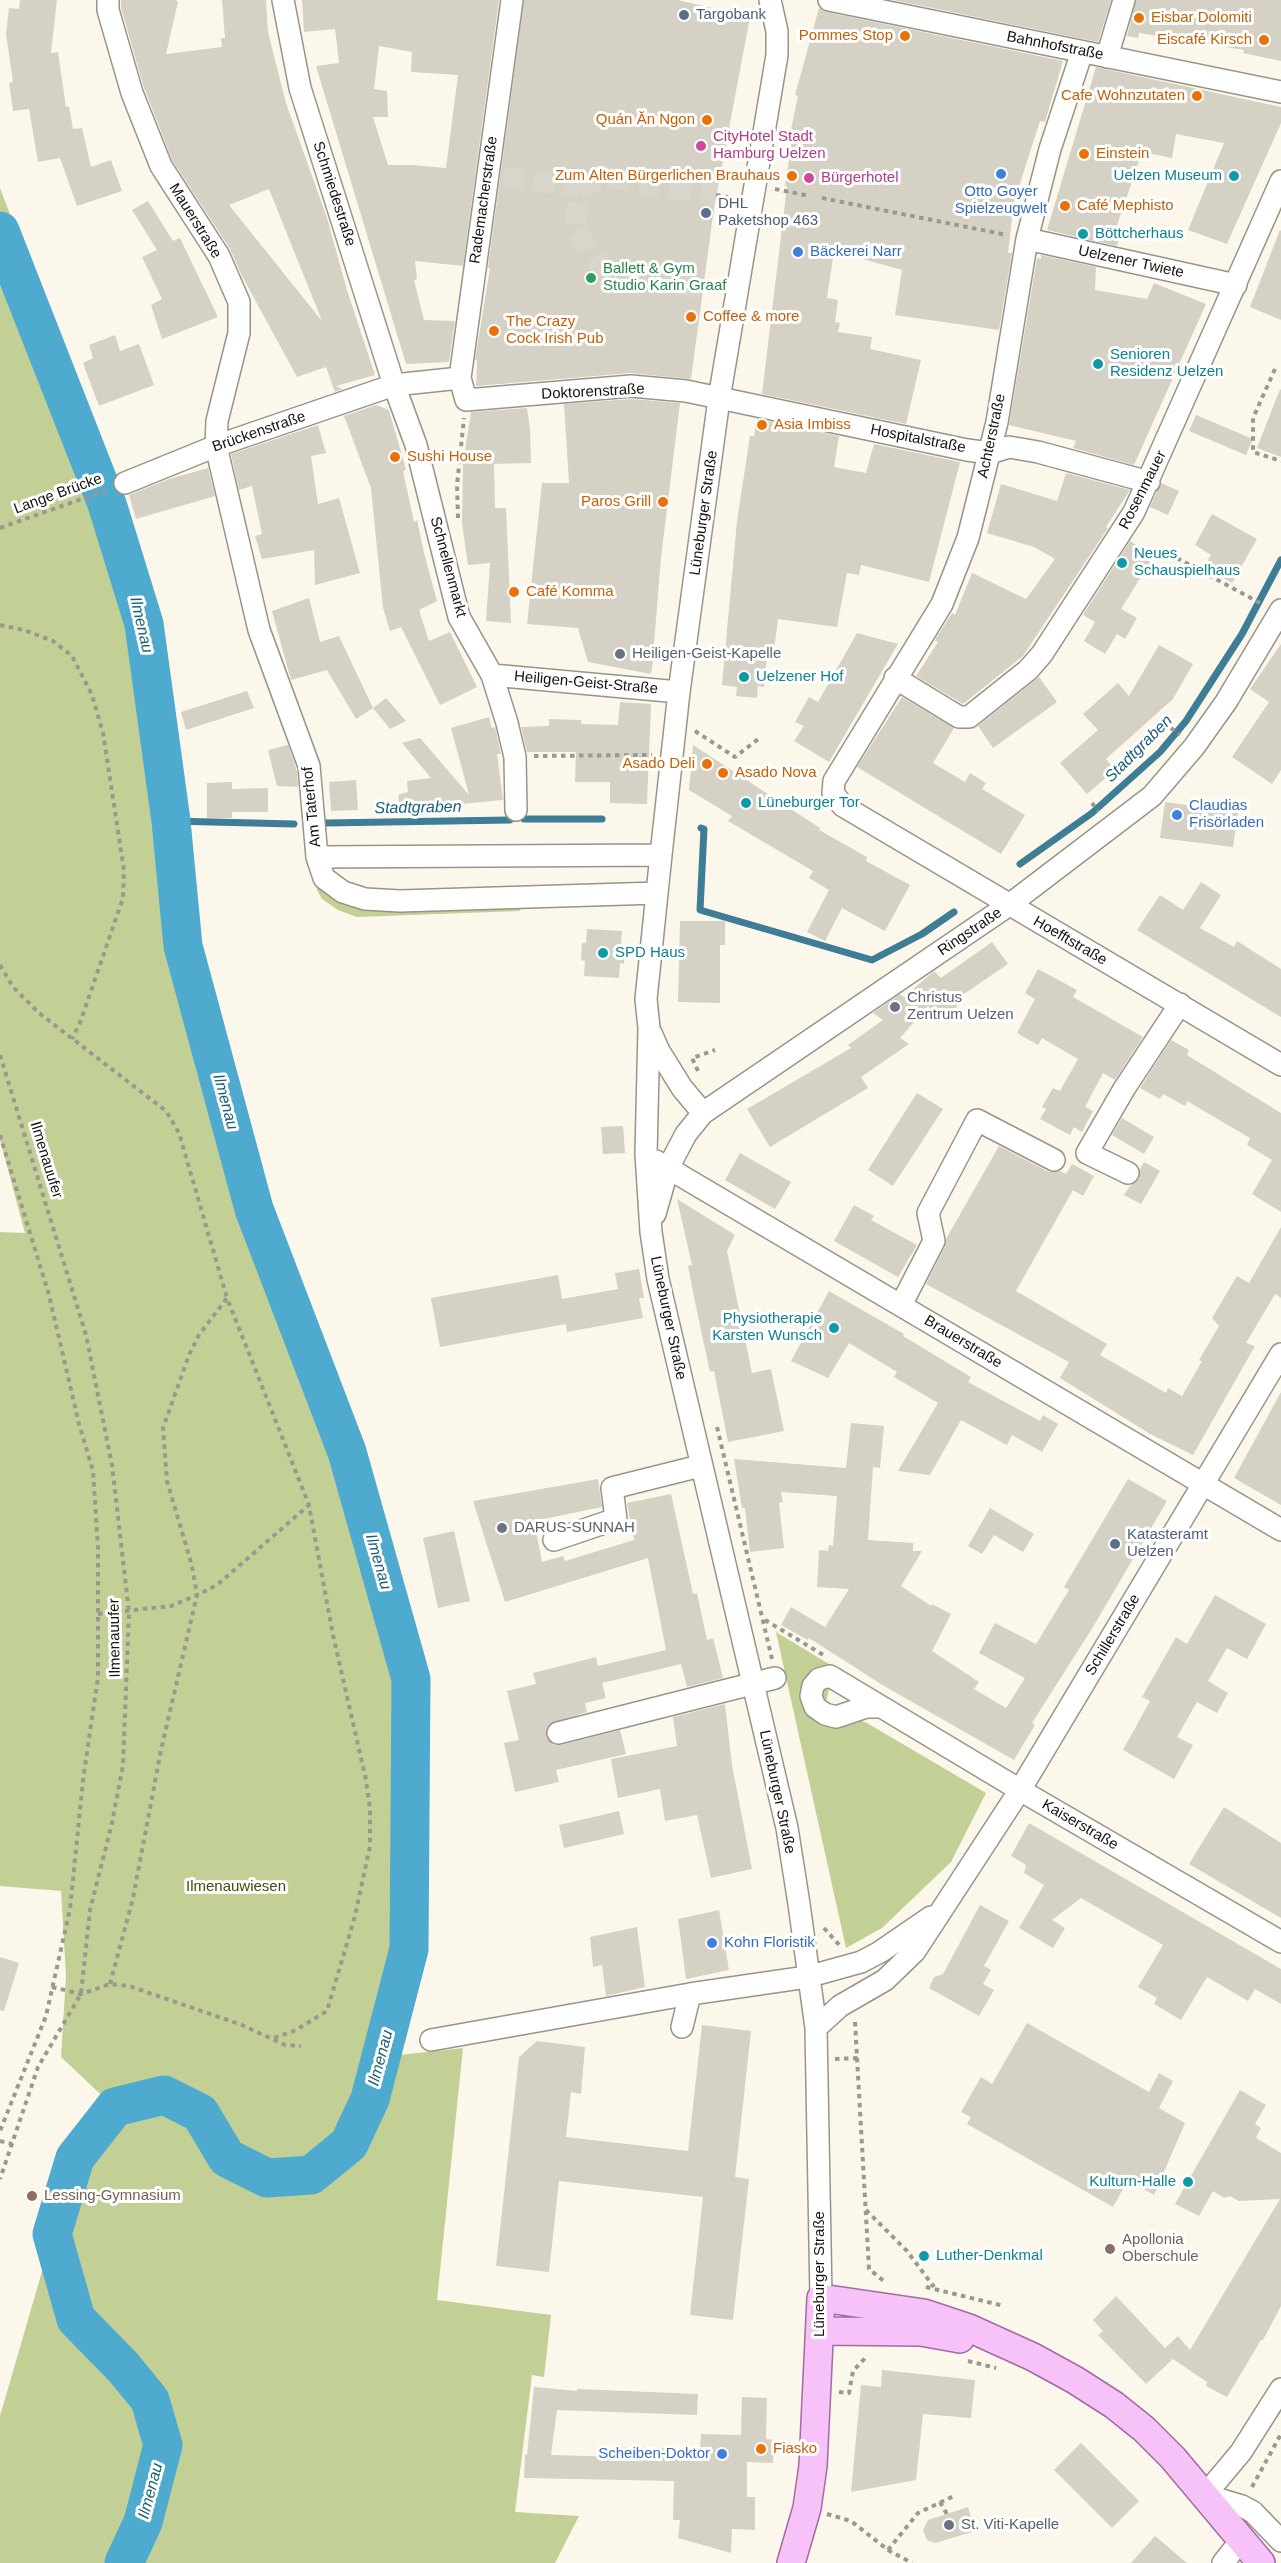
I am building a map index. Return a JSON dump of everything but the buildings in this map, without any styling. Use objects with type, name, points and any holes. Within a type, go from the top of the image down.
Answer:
[{"type":"main road","name":"Lüneburger Straße","points":[[791,2563],[807,2508],[813,2466],[822,2298]]},
{"type":"main road","points":[[822,2298],[924,2313],[969,2328],[1033,2357],[1114,2404],[1166,2450],[1261,2563]]},
{"type":"main road","points":[[821,2331],[921,2332],[966,2339],[1033,2357]]},
{"type":"street","name":"Mauerstraße","points":[[108,0],[108,10],[132,93],[161,166],[219,256],[238,302],[239,333],[217,421],[216,446]]},
{"type":"street","name":"Schmiedestraße","points":[[283,0],[300,88],[394,385]]},
{"type":"street","name":"Rademacherstraße","points":[[466,400],[460,378],[512,0]]},
{"type":"street","name":"Lüneburger Straße","points":[[770,0],[777,31],[777,55],[719,399],[679,692],[661,855],[646,999],[649,1028],[645,1154],[651,1232],[660,1290],[787,1828],[816,2028],[822,2298]]},
{"type":"street","name":"Bahnhofstraße","points":[[829,0],[1281,92]]},
{"type":"street","points":[[1107,57],[1124,0]]},
{"type":"street","name":"Achterstraße","points":[[833,793],[834,781],[942,604],[968,538],[997,422],[1027,239],[1050,149],[1082,52]]},
{"type":"street","name":"Rosenmauer","points":[[895,678],[959,717],[969,717],[1028,670],[1042,654],[1134,512],[1281,181]]},
{"type":"street","name":"Uelzener Twiete","points":[[1027,239],[1236,285]]},
{"type":"street","points":[[394,385],[460,378]]},
{"type":"street","name":"Brückenstraße","points":[[125,483],[216,446],[394,385]]},
{"type":"street","name":"Schnellenmarkt","points":[[394,385],[416,445],[459,617],[492,675],[515,757],[516,810]]},
{"type":"street","name":"Doktorenstraße","points":[[466,400],[632,387],[686,391],[719,399]]},
{"type":"street","name":"Hospitalstraße","points":[[719,399],[990,453],[1009,447],[1028,450],[1149,482]]},
{"type":"street","name":"Am Taterhof","points":[[216,446],[260,630],[309,766],[317,856],[324,878],[342,892],[365,899],[400,901],[657,892]]},
{"type":"street","name":"Ringstraße","points":[[651,1232],[668,1168],[686,1134],[703,1113],[1009,905],[1152,796],[1194,747],[1226,702],[1281,610]]},
{"type":"street","name":"Heiligen-Geist-Straße","points":[[492,675],[679,692]]},
{"type":"street","name":"Hoefftstraße","points":[[833,793],[843,806],[1281,1065]]},
{"type":"street","points":[[317,856],[661,855]]},
{"type":"street","points":[[1128,1173],[1088,1153],[1124,1089],[1180,1004]]},
{"type":"street","name":"Lüneburger Straße","points":[[649,1028],[659,1051],[682,1088],[703,1113]]},
{"type":"street","points":[[901,1305],[934,1240],[928,1213],[977,1120],[1054,1160]]},
{"type":"street","name":"Brauerstraße","points":[[645,1154],[1281,1530]]},
{"type":"street","name":"Schillerstraße","points":[[816,2028],[840,2006],[869,1990],[898,1968],[915,1951],[1020,1790],[1281,1354]]},
{"type":"street","points":[[554,1540],[616,1519],[612,1488],[700,1466]]},
{"type":"street","points":[[830,1676],[819,1679],[813,1686],[811,1696],[815,1707],[825,1714],[836,1716],[866,1707],[880,1707]]},
{"type":"street","name":"Kaiserstraße","points":[[830,1676],[1281,1942]]},
{"type":"street","points":[[558,1733],[775,1678]]},
{"type":"street","name":"Schillerstraße","points":[[431,2040],[690,1994],[807,1977],[845,1968],[880,1953],[939,1911]]},
{"type":"street","points":[[682,2027],[690,1994]]},
{"type":"street","points":[[1281,2389],[1242,2452],[1205,2495],[1247,2509],[1281,2541]]},
{"type":"street","points":[[1223,2563],[1242,2539]]},
{"type":"path","points":[[754,185],[810,196]]},
{"type":"path","points":[[822,198],[1027,239]]},
{"type":"path","points":[[1275,369],[1253,418],[1253,452],[1281,461]]},
{"type":"path","points":[[458,529],[457,485],[466,400]]},
{"type":"path","name":"Lange Brücke","points":[[0,528],[125,483]]},
{"type":"path","points":[[1177,558],[1253,599]]},
{"type":"path","points":[[0,625],[24,630],[53,641],[72,656],[92,695],[103,733],[124,870],[123,898],[80,1023],[72,1039]]},
{"type":"path","points":[[676,719],[735,757],[761,737]]},
{"type":"path","points":[[515,757],[672,755]]},
{"type":"path","points":[[0,965],[13,987],[39,1013],[166,1111],[179,1133],[227,1298],[309,1504],[333,1635],[366,1780],[370,1808],[370,1846],[355,1916],[327,2011],[296,2030],[271,2039]]},
{"type":"path","points":[[700,1075],[692,1058],[715,1050]]},
{"type":"path","name":"Ilmenauufer","points":[[0,1055],[86,1335],[112,1465],[129,1612],[123,1766],[112,1823],[90,1910],[81,1994],[38,2067],[0,2179]]},
{"type":"path","points":[[0,1135],[49,1295],[78,1424],[93,1472],[99,1548],[98,1677],[83,1780],[70,1909],[46,2016],[11,2098],[0,2131]]},
{"type":"path","points":[[110,1984],[133,1898],[161,1750],[197,1595],[192,1566],[167,1481],[163,1428],[189,1354],[199,1335],[227,1298]]},
{"type":"path","points":[[98,1614],[171,1606],[217,1585],[309,1504]]},
{"type":"path","points":[[764,1619],[828,1659],[830,1676]]},
{"type":"path","points":[[52,1988],[81,1994],[110,1984],[129,1986],[242,2025],[285,2045],[301,2046]]},
{"type":"path","points":[[0,2141],[12,2144]]},
{"type":"path","points":[[866,2210],[907,2251],[934,2287]]},
{"type":"path","points":[[922,2286],[934,2287],[1004,2306]]},
{"type":"path","points":[[961,2359],[1000,2370]]},
{"type":"path","points":[[888,2550],[918,2513],[954,2496]]},
{"type":"path","points":[[940,2502],[947,2514]]},
{"type":"path","points":[[807,2508],[851,2521],[888,2550],[912,2563]]},
{"type":"green space","name":"Ilmenauwiesen","points":[[0,188],[112,479],[155,640],[158,738],[171,821],[184,950],[254,1209],[347,1452],[411,1679],[409,1949],[381,2057],[463,2048],[437,2300],[551,2315],[544,2377],[532,2375],[515,2512],[579,2516],[555,2563],[130,2563],[142,2524],[114,2563],[0,2563],[0,2416],[75,2158],[114,2107],[61,2057],[66,1976],[61,1891],[0,1886],[0,1232],[25,1233],[0,1140]]},
{"type":"green space","points":[[316,868],[333,889],[526,904],[519,911],[357,917],[338,910],[322,899],[317,890]]},
{"type":"green space","points":[[776,1632],[834,1667],[825,1707],[867,1723],[986,1793],[951,1862],[882,1928],[846,1948]]},
{"type":"waterway","name":"Ilmenau","points":[[0,231],[107,504],[144,624],[171,821],[183,946],[254,1209],[347,1452],[411,1679],[409,1949],[370,2099],[349,2144],[311,2175],[267,2178],[227,2158],[200,2113],[164,2095],[115,2107],[75,2158],[52,2234],[76,2319],[123,2367],[150,2400],[163,2445],[143,2522],[124,2563]]},
{"type":"waterway","name":"Stadtgraben","points":[[1020,864],[1092,813],[1160,752],[1186,721],[1242,634],[1281,560]]},
{"type":"waterway","name":"Stadtgraben","points":[[524,819],[602,819]]},
{"type":"waterway","name":"Stadtgraben","points":[[326,823],[510,820]]},
{"type":"waterway","name":"Stadtgraben","points":[[171,821],[294,824]]},
{"type":"waterway","name":"Stadtgraben","points":[[701,828],[704,829],[700,910],[872,960],[922,934],[954,912]]},
{"type":"tunnel","points":[[503,177],[580,187],[575,230],[606,272],[703,288]]},
{"type":"tunnel","points":[[580,187],[603,177],[716,195]]},
{"type":"place","name":"Targobank","points":[[684,15]]},
{"type":"place","name":"Eisbar Dolomiti","points":[[1139,18]]},
{"type":"place","name":"Pommes Stop","points":[[905,36]]},
{"type":"place","name":"Eiscafé Kirsch","points":[[1264,40]]},
{"type":"place","name":"Cafe Wohnzutaten","points":[[1197,96]]},
{"type":"place","name":"Quán Ăn Ngon","points":[[707,120]]},
{"type":"place","name":"CityHotel Stadt Hamburg Uelzen","points":[[701,146]]},
{"type":"place","name":"Einstein","points":[[1084,154]]},
{"type":"place","name":"Otto Goyer Spielzeugwelt","points":[[1001,174]]},
{"type":"place","name":"Zum Alten Bürgerlichen Brauhaus","points":[[792,176]]},
{"type":"place","name":"Uelzen Museum","points":[[1234,176]]},
{"type":"place","name":"Bürgerhotel","points":[[809,178]]},
{"type":"place","name":"Café Mephisto","points":[[1065,206]]},
{"type":"place","name":"DHL Paketshop 463","points":[[706,213]]},
{"type":"place","name":"Böttcherhaus","points":[[1083,234]]},
{"type":"place","name":"Bäckerei Narr","points":[[798,252]]},
{"type":"place","name":"Ballett & Gym Studio Karin Graaf","points":[[591,278]]},
{"type":"place","name":"Coffee & more","points":[[691,317]]},
{"type":"place","name":"The Crazy Cock Irish Pub","points":[[494,331]]},
{"type":"place","name":"Senioren Residenz Uelzen","points":[[1098,364]]},
{"type":"place","name":"Asia Imbiss","points":[[762,425]]},
{"type":"place","name":"Sushi House","points":[[395,457]]},
{"type":"place","name":"Paros Grill","points":[[663,502]]},
{"type":"place","name":"Neues Schauspielhaus","points":[[1122,563]]},
{"type":"place","name":"Café Komma","points":[[514,592]]},
{"type":"place","name":"Heiligen-Geist-Kapelle","points":[[620,654]]},
{"type":"place","name":"Uelzener Hof","points":[[744,677]]},
{"type":"place","name":"Asado Deli","points":[[707,764]]},
{"type":"place","name":"Asado Nova","points":[[723,773]]},
{"type":"place","name":"Lüneburger Tor","points":[[746,803]]},
{"type":"place","name":"Claudias Frisörladen","points":[[1177,815]]},
{"type":"place","name":"SPD Haus","points":[[603,953]]},
{"type":"place","name":"Christus Zentrum Uelzen","points":[[895,1007]]},
{"type":"place","name":"Physiotherapie Karsten Wunsch","points":[[834,1328]]},
{"type":"place","name":"DARUS-SUNNAH","points":[[502,1528]]},
{"type":"place","name":"Katasteramt Uelzen","points":[[1115,1544]]},
{"type":"place","name":"Kohn Floristik","points":[[712,1943]]},
{"type":"place","name":"Kulturn-Halle","points":[[1188,2182]]},
{"type":"place","name":"Lessing-Gymnasium","points":[[32,2196]]},
{"type":"place","name":"Apollonia Oberschule","points":[[1110,2249]]},
{"type":"place","name":"Luther-Denkmal","points":[[924,2256]]},
{"type":"place","name":"Fiasko","points":[[761,2449]]},
{"type":"place","name":"Scheiben-Doktor","points":[[722,2454]]},
{"type":"place","name":"St. Viti-Kapelle","points":[[949,2525]]}]
